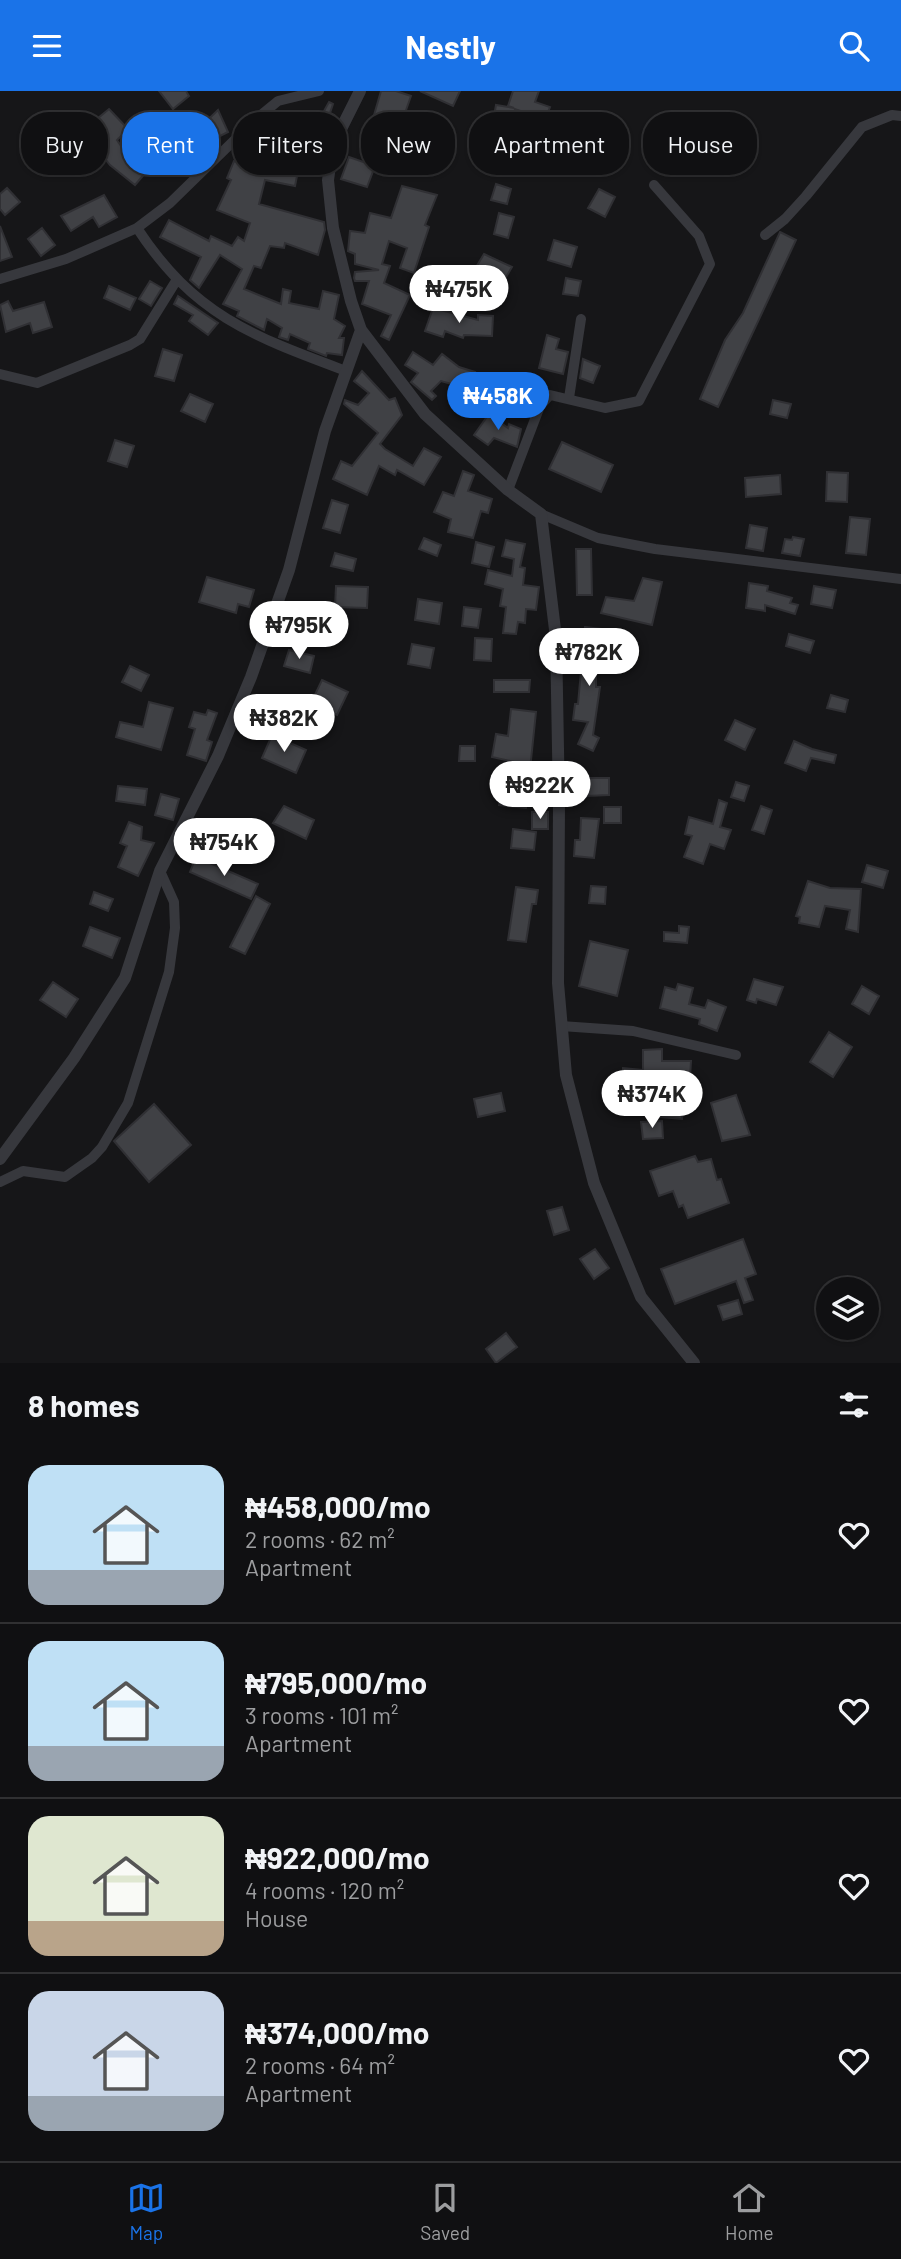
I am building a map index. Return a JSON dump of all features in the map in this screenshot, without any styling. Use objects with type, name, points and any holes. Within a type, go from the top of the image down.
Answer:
[{"type":"street","points":[[0,279],[66,259],[137,228],[170,203],[278,101],[319,91]]},
{"type":"street","points":[[360,91],[333,145],[328,180],[333,228],[351,301],[362,330],[425,414],[508,490],[541,514],[598,537],[654,549],[901,579]]},
{"type":"street","points":[[765,235],[792,211],[862,127],[892,115],[901,116]]},
{"type":"street","points":[[508,490],[540,406],[550,395],[605,408],[639,401],[710,264],[699,236],[654,185]]},
{"type":"street","points":[[137,228],[176,281],[237,326],[261,339],[346,371]]},
{"type":"street","points":[[0,374],[37,383],[130,345],[140,339],[176,281]]},
{"type":"street","points":[[569,398],[581,319]]},
{"type":"street","points":[[0,1159],[74,1058],[125,978],[160,871],[218,756],[251,677],[289,571],[325,431],[362,330]]},
{"type":"street","points":[[541,514],[555,638],[561,1026],[566,1075],[594,1183],[641,1297],[694,1363]]},
{"type":"street","points":[[0,1182],[23,1171],[65,1177],[102,1147],[128,1103],[169,972],[174,902],[160,871]]},
{"type":"street","points":[[561,1026],[633,1031],[737,1055]]},
{"type":"building","points":[[159,91],[186,91],[189,96],[173,109]]},
{"type":"building","points":[[381,91],[396,91],[411,96],[405,112],[375,112]]},
{"type":"building","points":[[420,91],[460,91],[453,106]]},
{"type":"building","points":[[513,91],[539,91],[535,102],[550,107],[548,112],[524,112],[515,109],[514,112],[495,112],[496,105],[514,108],[508,106]]},
{"type":"building","points":[[329,102],[333,104],[330,112],[323,112]]},
{"type":"building","points":[[109,109],[122,123],[122,135],[117,140],[122,147],[122,175],[108,162],[108,112],[105,112]]},
{"type":"building","points":[[219,112],[228,132],[219,136]]},
{"type":"building","points":[[349,157],[361,161],[361,175],[372,175],[367,187],[341,179],[342,175],[347,175]]},
{"type":"building","points":[[233,163],[233,175],[297,175],[295,186],[265,180],[259,204],[324,222],[325,230],[318,255],[285,243],[284,248],[270,246],[261,268],[254,266],[244,289],[281,304],[283,289],[291,291],[289,303],[319,309],[323,291],[339,295],[334,319],[345,326],[339,338],[344,338],[342,355],[327,353],[326,356],[308,349],[310,343],[290,334],[288,340],[279,337],[282,328],[267,319],[264,330],[237,316],[239,311],[223,304],[242,269],[220,255],[199,288],[190,280],[201,257],[160,237],[169,220],[209,241],[211,236],[232,246],[238,237],[244,241],[250,223],[217,210],[231,180],[227,178]]},
{"type":"building","points":[[122,175],[144,175],[135,185]]},
{"type":"building","points":[[496,184],[511,189],[507,204],[491,200]]},
{"type":"building","points":[[402,186],[437,195],[425,225],[429,227],[414,273],[400,268],[407,248],[389,241],[382,264],[390,266],[384,283],[410,295],[389,340],[381,336],[391,315],[362,304],[369,281],[355,281],[354,278],[355,272],[379,270],[355,264],[355,254],[348,251],[350,231],[365,233],[370,213],[391,218]]},
{"type":"building","points":[[7,188],[20,202],[5,215],[0,209],[0,194]]},
{"type":"building","points":[[599,189],[615,197],[605,217],[588,208]]},
{"type":"building","points":[[104,195],[117,217],[99,227],[93,217],[71,231],[61,216]]},
{"type":"building","points":[[499,213],[514,217],[508,238],[494,234]]},
{"type":"building","points":[[0,226],[12,257],[0,261]]},
{"type":"building","points":[[42,228],[55,245],[41,256],[28,239]]},
{"type":"building","points":[[780,232],[796,240],[718,407],[700,399],[725,340],[743,313]]},
{"type":"building","points":[[554,240],[577,247],[571,267],[548,260]]},
{"type":"building","points":[[484,254],[512,267],[502,284],[487,276],[484,281],[472,274]]},
{"type":"building","points":[[566,278],[581,281],[578,296],[563,294]]},
{"type":"building","points":[[150,281],[162,288],[151,306],[139,299]]},
{"type":"building","points":[[109,286],[136,298],[130,310],[104,298]]},
{"type":"building","points":[[178,296],[218,323],[208,335],[189,321],[193,315],[174,304]]},
{"type":"building","points":[[8,301],[13,311],[44,302],[52,327],[33,333],[30,323],[6,332],[0,305]]},
{"type":"building","points":[[433,308],[478,320],[478,315],[493,316],[492,336],[464,335],[463,338],[445,331],[443,337],[425,331]]},
{"type":"building","points":[[547,335],[559,339],[556,349],[568,352],[563,374],[539,368]]},
{"type":"building","points":[[163,349],[182,355],[174,381],[155,376]]},
{"type":"building","points":[[413,352],[433,365],[442,354],[459,367],[475,372],[470,389],[441,381],[431,391],[436,396],[432,400],[411,382],[418,373],[405,365]]},
{"type":"building","points":[[583,359],[600,366],[593,383],[580,378]]},
{"type":"building","points":[[362,371],[389,400],[395,398],[402,415],[380,444],[413,466],[424,448],[441,457],[424,485],[397,470],[395,475],[379,466],[367,495],[333,479],[341,461],[352,466],[378,433],[344,404],[345,400],[358,405],[369,393],[354,381]]},
{"type":"building","points":[[190,394],[213,404],[205,422],[181,411]]},
{"type":"building","points":[[773,400],[791,404],[787,418],[770,414]]},
{"type":"building","points":[[489,414],[508,428],[509,424],[521,429],[517,447],[494,438],[488,445],[474,435]]},
{"type":"building","points":[[115,440],[134,446],[127,467],[108,461]]},
{"type":"building","points":[[562,442],[613,465],[601,492],[549,469]]},
{"type":"building","points":[[463,471],[474,475],[468,491],[492,499],[488,513],[481,511],[473,538],[448,532],[451,519],[434,512],[443,492],[454,496]]},
{"type":"building","points":[[827,472],[848,473],[847,502],[826,501]]},
{"type":"building","points":[[780,475],[781,494],[746,497],[745,478]]},
{"type":"building","points":[[332,500],[348,505],[340,533],[323,528]]},
{"type":"building","points":[[850,517],[870,519],[866,555],[846,553]]},
{"type":"building","points":[[750,525],[767,528],[763,551],[746,548]]},
{"type":"building","points":[[793,537],[804,539],[800,556],[782,553],[785,539],[792,540]]},
{"type":"building","points":[[424,538],[441,545],[437,556],[419,549]]},
{"type":"building","points":[[506,540],[525,544],[520,567],[525,568],[523,585],[539,587],[536,610],[526,609],[525,623],[518,622],[516,634],[503,633],[506,607],[500,606],[503,589],[485,584],[488,570],[512,576],[514,559],[502,556]]},
{"type":"building","points":[[476,542],[494,547],[489,567],[472,563]]},
{"type":"building","points":[[576,549],[591,549],[592,595],[577,595]]},
{"type":"building","points":[[335,553],[356,559],[353,571],[331,566]]},
{"type":"building","points":[[207,577],[254,590],[249,607],[238,604],[236,613],[199,602]]},
{"type":"building","points":[[643,578],[662,582],[652,625],[601,613],[606,597],[634,601]]},
{"type":"building","points":[[749,583],[768,586],[767,591],[792,598],[790,603],[798,605],[795,614],[765,605],[765,611],[746,608]]},
{"type":"building","points":[[336,586],[368,587],[367,608],[335,607]]},
{"type":"building","points":[[814,586],[836,590],[832,608],[811,604]]},
{"type":"building","points":[[418,599],[442,603],[439,624],[415,620]]},
{"type":"building","points":[[464,607],[481,609],[478,628],[462,626]]},
{"type":"building","points":[[309,614],[340,620],[336,639],[306,633]]},
{"type":"building","points":[[585,627],[603,629],[600,645],[596,644],[596,687],[600,687],[593,735],[599,738],[593,751],[578,744],[588,722],[573,720],[575,704],[578,704]]},
{"type":"building","points":[[789,634],[814,641],[810,653],[786,646]]},
{"type":"building","points":[[475,638],[492,639],[491,661],[474,660]]},
{"type":"building","points":[[412,644],[434,648],[430,668],[408,664]]},
{"type":"building","points":[[289,650],[314,656],[310,673],[284,666]]},
{"type":"building","points":[[130,666],[149,675],[141,691],[122,682]]},
{"type":"building","points":[[322,680],[348,692],[337,715],[311,703]]},
{"type":"building","points":[[494,680],[530,680],[529,692],[494,692]]},
{"type":"building","points":[[831,695],[848,700],[845,712],[827,708]]},
{"type":"building","points":[[149,702],[173,708],[161,750],[116,737],[120,722],[143,727]]},
{"type":"building","points":[[511,709],[536,712],[526,808],[499,805],[501,788],[512,789],[515,762],[492,757],[496,734],[508,736]]},
{"type":"building","points":[[208,710],[217,713],[207,740],[212,742],[206,761],[187,755],[195,729],[189,727],[194,712],[206,715]]},
{"type":"building","points":[[735,720],[755,729],[745,750],[725,740]]},
{"type":"building","points":[[272,735],[306,750],[296,773],[262,758]]},
{"type":"building","points":[[794,741],[836,755],[834,763],[811,758],[806,771],[785,763]]},
{"type":"building","points":[[460,746],[475,746],[475,761],[459,761]]},
{"type":"building","points":[[586,778],[609,778],[609,795],[586,796]]},
{"type":"building","points":[[736,782],[749,786],[744,801],[731,797]]},
{"type":"building","points":[[118,786],[147,789],[145,805],[116,801]]},
{"type":"building","points":[[161,794],[179,799],[173,820],[155,815]]},
{"type":"building","points":[[719,800],[727,803],[720,827],[731,830],[724,849],[710,844],[703,864],[684,857],[692,836],[685,834],[689,817],[713,824]]},
{"type":"building","points":[[284,806],[314,820],[306,839],[273,823]]},
{"type":"building","points":[[761,806],[772,810],[764,834],[752,830]]},
{"type":"building","points":[[604,807],[621,807],[621,823],[604,823]]},
{"type":"building","points":[[532,812],[548,812],[548,829],[532,829]]},
{"type":"building","points":[[581,818],[599,819],[594,858],[574,856],[575,840],[580,840]]},
{"type":"building","points":[[129,822],[142,827],[141,840],[154,843],[138,876],[118,867],[127,846],[120,843]]},
{"type":"building","points":[[513,829],[536,832],[534,850],[511,848]]},
{"type":"building","points":[[196,857],[258,884],[251,899],[190,872]]},
{"type":"building","points":[[867,865],[888,871],[883,888],[862,882]]},
{"type":"building","points":[[808,881],[830,888],[861,889],[858,932],[846,929],[850,910],[825,906],[819,927],[799,923],[800,917],[796,916]]},
{"type":"building","points":[[591,886],[606,887],[605,904],[589,903]]},
{"type":"building","points":[[516,887],[538,890],[536,904],[532,904],[526,942],[508,940]]},
{"type":"building","points":[[94,892],[113,899],[108,911],[90,904]]},
{"type":"building","points":[[256,896],[270,904],[245,954],[230,947]]},
{"type":"building","points":[[679,926],[689,927],[687,943],[664,941],[664,932],[679,933]]},
{"type":"building","points":[[90,927],[120,938],[112,958],[83,946]]},
{"type":"building","points":[[590,941],[628,950],[617,996],[579,986]]},
{"type":"building","points":[[754,979],[783,987],[776,1005],[757,999],[756,1003],[747,1000]]},
{"type":"building","points":[[53,982],[78,999],[66,1017],[40,1000]]},
{"type":"building","points":[[678,984],[693,988],[689,1004],[705,1008],[708,1000],[726,1007],[717,1031],[699,1024],[700,1019],[660,1008],[665,987],[676,990]]},
{"type":"building","points":[[862,986],[879,996],[869,1014],[852,1004]]},
{"type":"building","points":[[829,1032],[852,1047],[833,1077],[810,1062]]},
{"type":"building","points":[[662,1049],[662,1061],[691,1061],[689,1094],[685,1093],[682,1119],[661,1117],[663,1092],[643,1092],[643,1086],[622,1084],[623,1068],[643,1070],[643,1050]]},
{"type":"building","points":[[501,1093],[505,1111],[478,1117],[474,1099]]},
{"type":"building","points":[[736,1095],[750,1135],[722,1141],[711,1103]]},
{"type":"building","points":[[154,1104],[191,1145],[149,1182],[114,1141]]},
{"type":"building","points":[[662,1121],[663,1138],[643,1139],[641,1122]]},
{"type":"building","points":[[695,1156],[698,1162],[711,1159],[717,1180],[721,1179],[729,1203],[688,1218],[683,1205],[679,1207],[673,1191],[659,1196],[650,1171]]},
{"type":"building","points":[[562,1207],[569,1230],[554,1235],[547,1211]]},
{"type":"building","points":[[743,1239],[756,1274],[745,1278],[753,1300],[744,1303],[736,1281],[675,1304],[661,1269]]},
{"type":"building","points":[[595,1249],[609,1268],[594,1279],[580,1259]]},
{"type":"building","points":[[738,1300],[742,1314],[723,1320],[718,1306]]},
{"type":"building","points":[[506,1333],[517,1347],[496,1363],[486,1349]]}]
